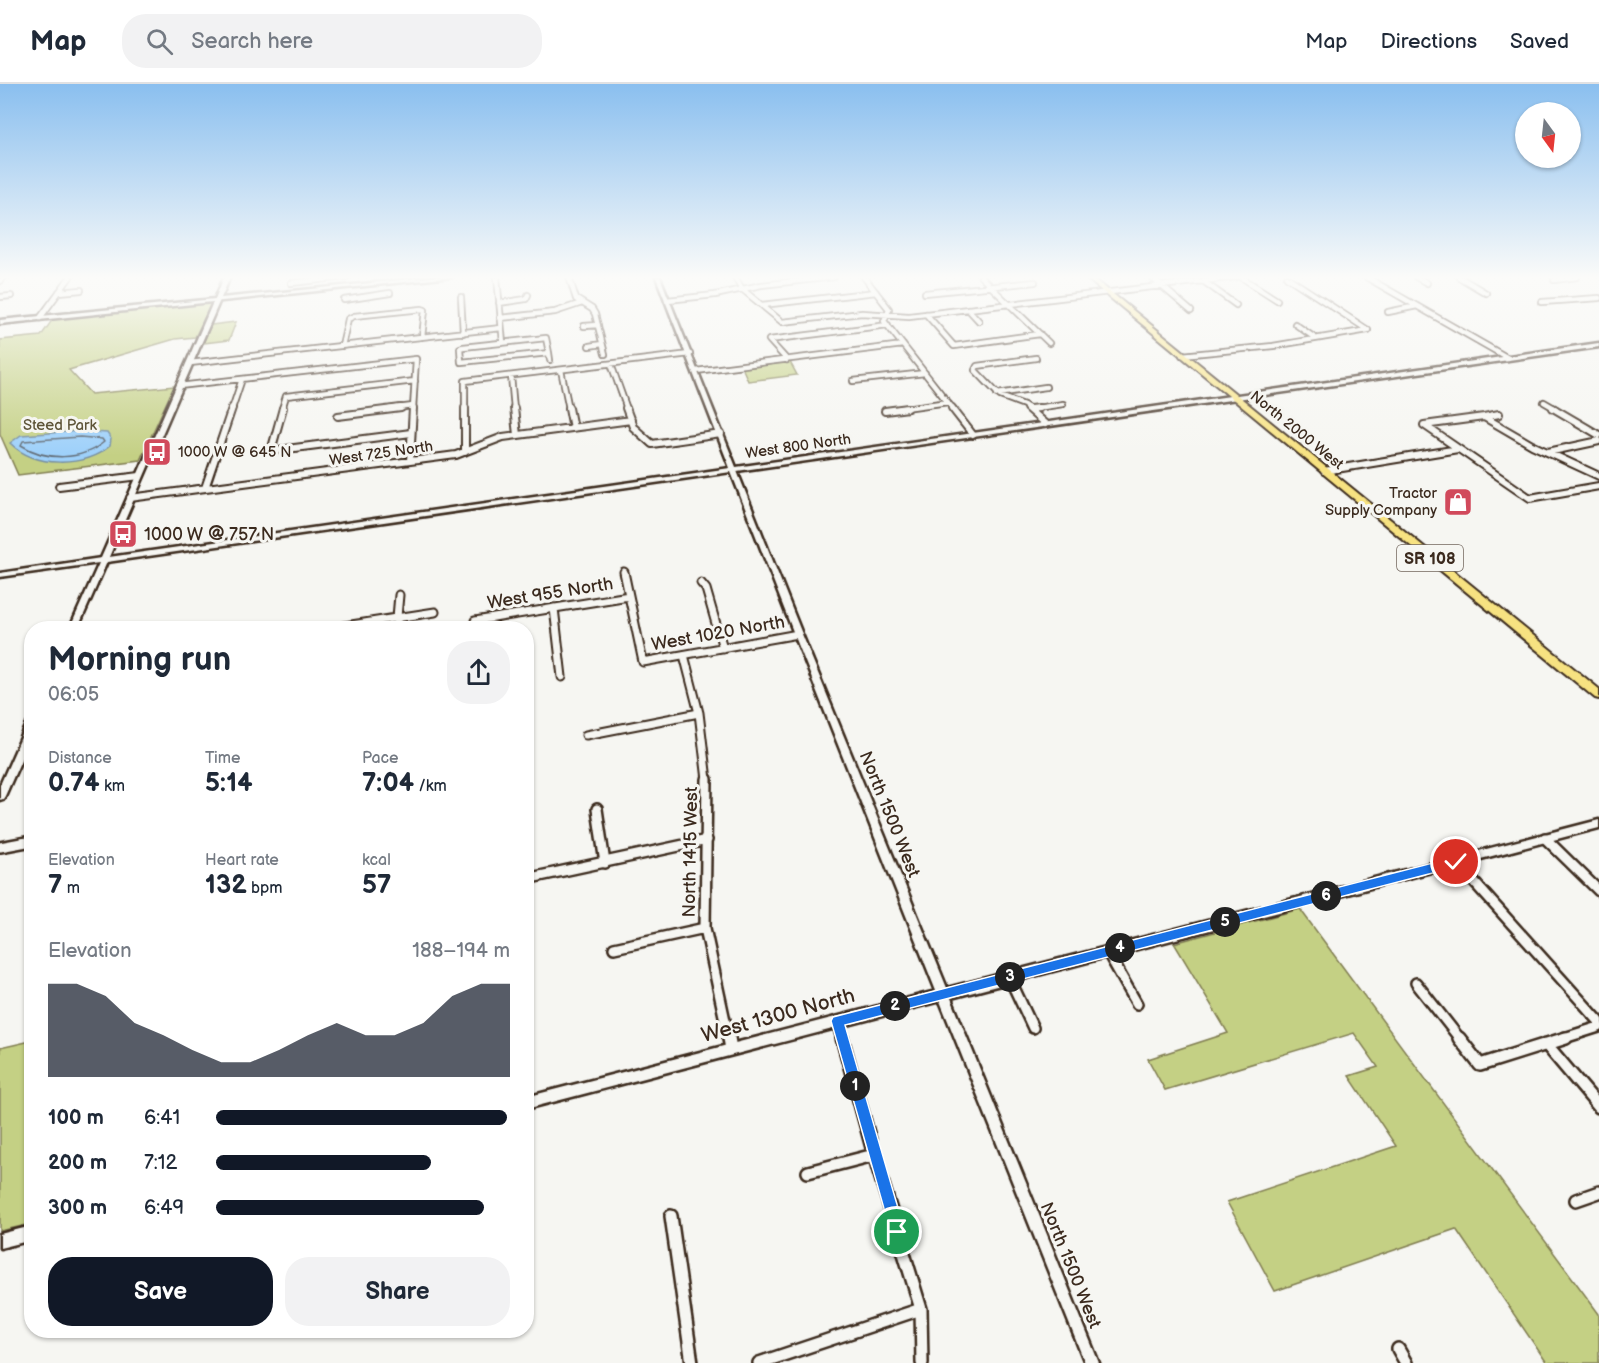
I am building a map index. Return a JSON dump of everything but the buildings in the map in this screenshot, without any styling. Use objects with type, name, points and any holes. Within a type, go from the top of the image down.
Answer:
[{"type":"main road","name":"North 2000 West","points":[[1160,337],[1599,695]]},
{"type":"street","points":[[77,621],[201,337]]},
{"type":"street","points":[[342,346],[345,337]]},
{"type":"street","points":[[189,363],[425,337]]},
{"type":"street","points":[[502,337],[502,343]]},
{"type":"street","points":[[601,337],[605,354]]},
{"type":"street","name":"North 1500 West","points":[[683,337],[798,634],[945,993],[1092,1363]]},
{"type":"street","points":[[787,360],[769,340],[788,337]]},
{"type":"street","points":[[897,337],[973,435]]},
{"type":"street","points":[[946,337],[954,346],[1021,337]]},
{"type":"street","points":[[1043,337],[1049,343]]},
{"type":"street","points":[[1182,355],[1273,346],[1325,337]]},
{"type":"street","points":[[1471,337],[1508,358]]},
{"type":"street","points":[[549,353],[460,362],[460,348],[546,338],[549,353],[550,360]]},
{"type":"street","points":[[589,345],[603,344]]},
{"type":"street","points":[[696,371],[903,345]]},
{"type":"street","name":"West 800 North","points":[[0,575],[1599,345]]},
{"type":"street","points":[[465,452],[465,381],[690,354]]},
{"type":"street","points":[[1036,358],[975,368],[997,394],[1030,409],[1045,424]]},
{"type":"street","points":[[179,386],[416,359],[410,461]]},
{"type":"street","points":[[611,364],[633,427],[652,444],[721,434]]},
{"type":"street","points":[[561,370],[573,428]]},
{"type":"street","points":[[853,381],[925,373]]},
{"type":"street","points":[[511,376],[517,435]]},
{"type":"street","points":[[205,488],[242,379]]},
{"type":"street","points":[[411,433],[271,451],[286,396],[415,381]]},
{"type":"street","points":[[997,394],[1046,387]]},
{"type":"street","points":[[885,411],[948,402]]},
{"type":"street","points":[[1544,402],[1599,435]]},
{"type":"street","points":[[1030,409],[1063,404]]},
{"type":"street","points":[[338,416],[413,406]]},
{"type":"street","points":[[1499,414],[1424,425],[1530,498],[1599,486]]},
{"type":"street","points":[[1484,417],[1521,440],[1599,476]]},
{"type":"street","name":"West 725 North","points":[[130,498],[410,461],[465,452],[493,440],[517,435],[631,420]]},
{"type":"street","points":[[1547,452],[1599,441]]},
{"type":"street","points":[[1324,471],[1458,449]]},
{"type":"street","points":[[59,486],[140,476]]},
{"type":"street","points":[[624,573],[629,596]]},
{"type":"street","points":[[701,583],[706,589],[723,648]]},
{"type":"street","points":[[397,621],[399,595]]},
{"type":"street","name":"West 1020 North","points":[[629,596],[643,662],[798,634]]},
{"type":"street","name":"West 955 North","points":[[494,621],[554,608],[629,596]]},
{"type":"street","points":[[554,608],[562,677]]},
{"type":"street","points":[[378,621],[435,612]]},
{"type":"street","name":"North 1415 West","points":[[684,655],[699,713],[708,787],[705,928],[731,1049]]},
{"type":"street","points":[[586,735],[699,713]]},
{"type":"street","points":[[0,796],[24,742]]},
{"type":"street","points":[[597,809],[605,862]]},
{"type":"street","name":"West 1300 North","points":[[534,1101],[1599,824]]},
{"type":"street","points":[[1545,838],[1599,891]]},
{"type":"street","points":[[534,877],[707,840]]},
{"type":"street","points":[[0,847],[24,842]]},
{"type":"street","points":[[1456,862],[1599,1021]]},
{"type":"street","points":[[614,948],[705,928]]},
{"type":"street","points":[[1107,951],[1137,1004]]},
{"type":"street","points":[[1009,977],[1033,1028]]},
{"type":"street","points":[[1416,983],[1480,1065],[1599,1028]]},
{"type":"street","points":[[837,1021],[874,1155],[921,1309],[922,1363]]},
{"type":"street","points":[[1546,1044],[1599,1107]]},
{"type":"street","points":[[808,1172],[874,1155]]},
{"type":"street","points":[[1576,1200],[1599,1192]]},
{"type":"street","points":[[670,1216],[692,1363]]},
{"type":"street","points":[[0,1242],[24,1235]]},
{"type":"street","points":[[759,1363],[921,1309]]},
{"type":"street","points":[[1398,1349],[1406,1363]]},
{"type":"green space","name":"Steed Park","points":[[34,337],[195,337],[175,339],[69,370],[91,394],[174,386],[140,460],[18,475],[0,434],[0,340]]},
{"type":"green space","points":[[206,337],[230,337],[229,340],[203,343]]},
{"type":"green space","points":[[790,362],[797,375],[748,381],[742,367]]},
{"type":"green space","points":[[1300,909],[1599,1314],[1599,1363],[1547,1363],[1456,1229],[1275,1291],[1227,1202],[1396,1146],[1349,1076],[1378,1067],[1354,1033],[1165,1090],[1148,1059],[1228,1033],[1174,943]]},
{"type":"green space","points":[[24,1043],[24,1226],[0,1231],[0,1048]]},
{"type":"water","points":[[80,431],[107,433],[111,439],[110,446],[86,458],[59,462],[32,457],[10,443],[21,435]]},
{"type":"place","name":"1000 W @ 645 N","points":[[157,452]]},
{"type":"place","name":"Tractor Supply Company","points":[[1458,502]]},
{"type":"place","name":"1000 W @ 757 N","points":[[123,534]]},
{"type":"route","points":[[897,1232],[837,1021],[1456,862]]}]
